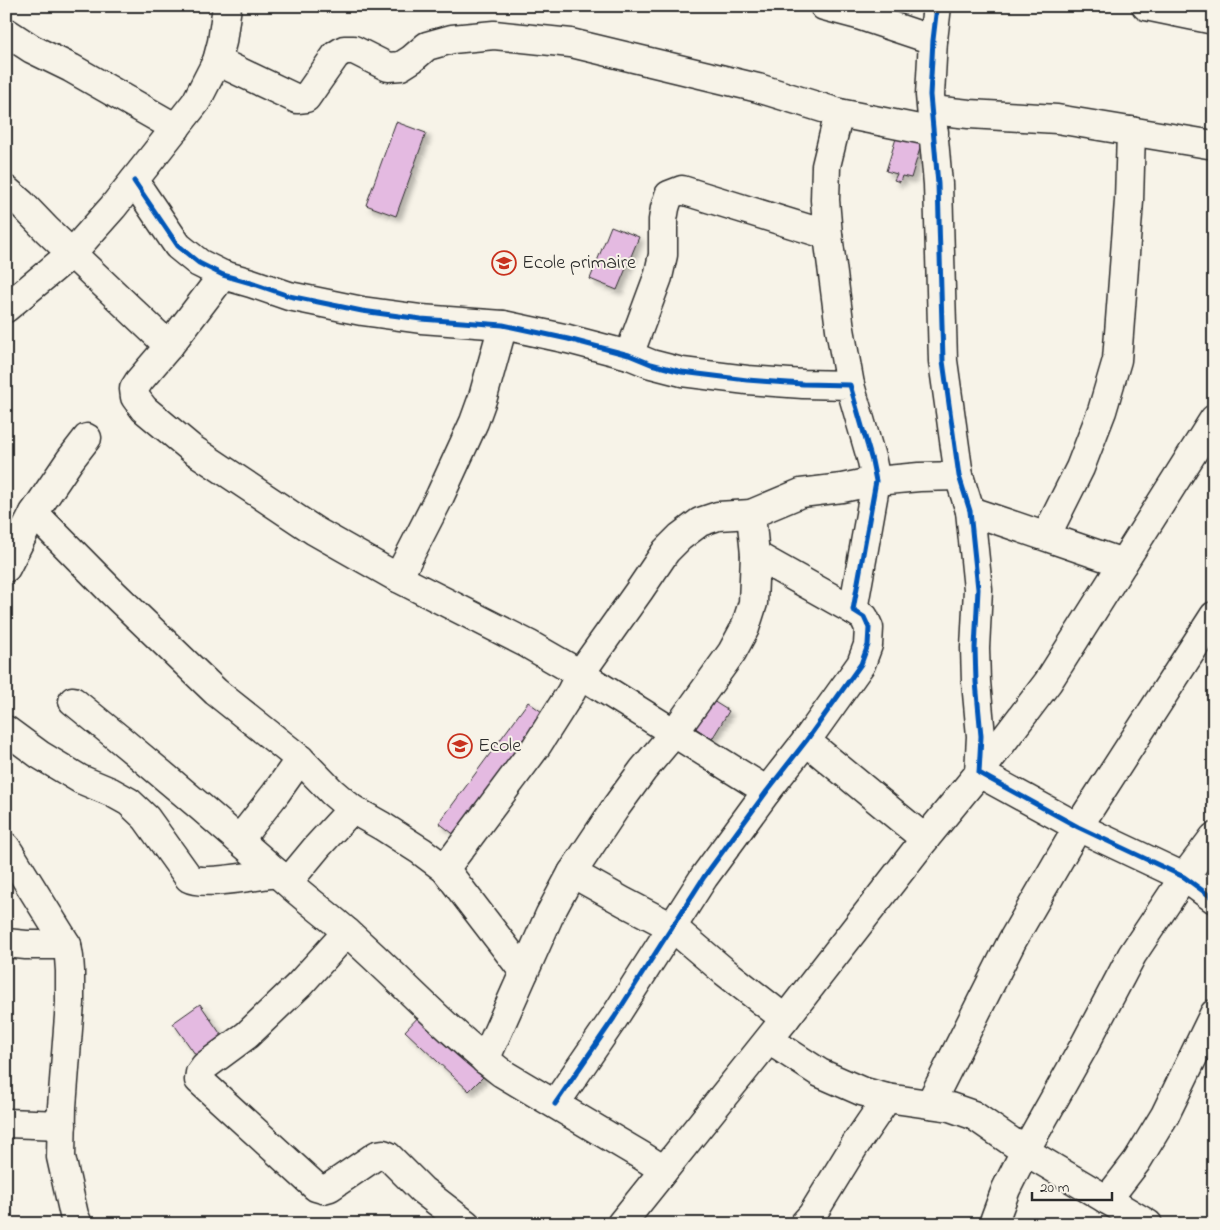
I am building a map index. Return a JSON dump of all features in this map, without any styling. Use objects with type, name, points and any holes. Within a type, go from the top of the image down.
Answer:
[{"type":"street","points":[[6,308],[72,253],[113,207],[196,102],[217,62],[227,6]]},
{"type":"street","points":[[824,6],[858,15],[933,40]]},
{"type":"street","points":[[937,6],[930,95],[938,184],[943,361],[959,476],[970,511],[978,590],[975,648],[981,736],[979,773]]},
{"type":"street","points":[[1146,6],[1214,20]]},
{"type":"street","points":[[6,32],[32,49],[71,68],[176,128]]},
{"type":"street","points":[[217,62],[297,99],[306,98],[336,55],[344,50],[354,50],[388,67],[401,66],[426,46],[452,39],[494,35],[571,42],[758,88],[839,113],[933,121],[969,114],[1057,119],[1214,145]]},
{"type":"street","points":[[839,113],[826,166],[825,200],[828,235],[840,328],[850,385],[876,481],[853,610]]},
{"type":"street","points":[[1046,536],[1080,468],[1102,410],[1117,360],[1129,201],[1131,131]]},
{"type":"street","points":[[134,181],[178,246],[199,263],[223,275],[289,296],[362,311],[421,319],[503,325],[629,355],[651,364],[682,372],[747,380],[850,385]]},
{"type":"street","points":[[6,190],[169,346]]},
{"type":"street","points":[[629,355],[658,277],[664,255],[663,220],[669,195],[682,190],[828,235]]},
{"type":"street","points":[[223,275],[134,389],[135,397],[144,409],[192,449],[315,531],[398,578],[528,644],[580,674],[768,791]]},
{"type":"street","points":[[398,578],[440,496],[474,422],[503,325]]},
{"type":"street","points":[[621,1224],[979,773],[1048,682],[1214,419]]},
{"type":"street","points":[[6,568],[34,514],[87,438]]},
{"type":"street","points":[[445,869],[536,747],[571,692],[580,674],[666,550],[680,537],[700,522],[718,516],[751,514],[801,493],[919,476],[959,476]]},
{"type":"street","points":[[970,511],[1123,562]]},
{"type":"street","points":[[34,514],[216,692],[300,759],[332,792],[352,809],[421,851],[445,869],[524,972]]},
{"type":"street","points":[[485,1060],[550,914],[572,873],[621,800],[674,733],[732,652],[745,628],[753,603],[755,555],[751,514]]},
{"type":"street","points":[[555,1104],[614,1018],[704,877],[861,664],[868,645],[869,628],[864,617],[755,555]]},
{"type":"street","points":[[930,1104],[1012,941],[1078,827],[1214,616]]},
{"type":"street","points":[[73,701],[347,932],[435,1016],[485,1060],[502,1073],[664,1170]]},
{"type":"street","points":[[6,730],[40,755],[80,779],[129,802],[146,818],[189,878],[194,881],[282,878],[317,847],[352,809]]},
{"type":"street","points":[[806,741],[925,839]]},
{"type":"street","points":[[239,840],[300,759]]},
{"type":"street","points":[[979,773],[1078,827],[1184,877],[1214,900]]},
{"type":"street","points":[[993,1224],[1006,1189],[1025,1151],[1084,1046],[1132,954],[1214,836]]},
{"type":"street","points":[[6,847],[67,945],[70,971],[70,1003],[62,1107],[61,1157],[74,1215],[78,1224]]},
{"type":"street","points":[[572,873],[672,927],[724,972],[820,1073],[861,1091],[887,1098],[950,1107],[973,1115],[1025,1151],[1148,1224]]},
{"type":"street","points":[[347,932],[299,985],[247,1035],[205,1066],[198,1080],[316,1187],[323,1190],[330,1187],[377,1155],[383,1154],[388,1156],[422,1190],[460,1222]]},
{"type":"street","points":[[6,943],[67,945]]},
{"type":"street","points":[[1107,1200],[1137,1161],[1165,1116],[1214,1014]]},
{"type":"street","points":[[813,1221],[855,1145],[887,1098]]},
{"type":"street","points":[[6,1123],[62,1125]]},
{"type":"building","points":[[396,122],[426,133],[396,216],[366,205]]},
{"type":"building","points":[[897,135],[922,142],[911,178],[902,176],[900,182],[894,180],[897,174],[886,171]]},
{"type":"building","points":[[611,226],[639,237],[617,290],[590,279]]},
{"type":"building","points":[[705,696],[729,711],[712,739],[688,723]]},
{"type":"building","points":[[528,702],[549,717],[460,839],[439,823]]},
{"type":"building","points":[[200,1004],[226,1042],[200,1061],[173,1023]]},
{"type":"building","points":[[422,1013],[486,1074],[469,1091],[405,1031]]},
{"type":"cycle path","points":[[937,6],[930,95],[938,184],[943,361],[959,476],[970,511],[978,589],[975,648],[981,736],[979,773],[1078,827],[1184,877],[1214,899]]},
{"type":"cycle path","points":[[134,181],[178,246],[199,263],[223,275],[289,296],[362,311],[421,319],[503,325],[629,355],[651,364],[682,372],[747,380],[850,385],[876,481],[853,610],[864,617],[869,628],[868,645],[861,664],[704,877],[614,1018],[555,1104]]},
{"type":"place","name":"Ecole primaire","points":[[504,263]]},
{"type":"place","name":"Ecole","points":[[460,746]]}]
